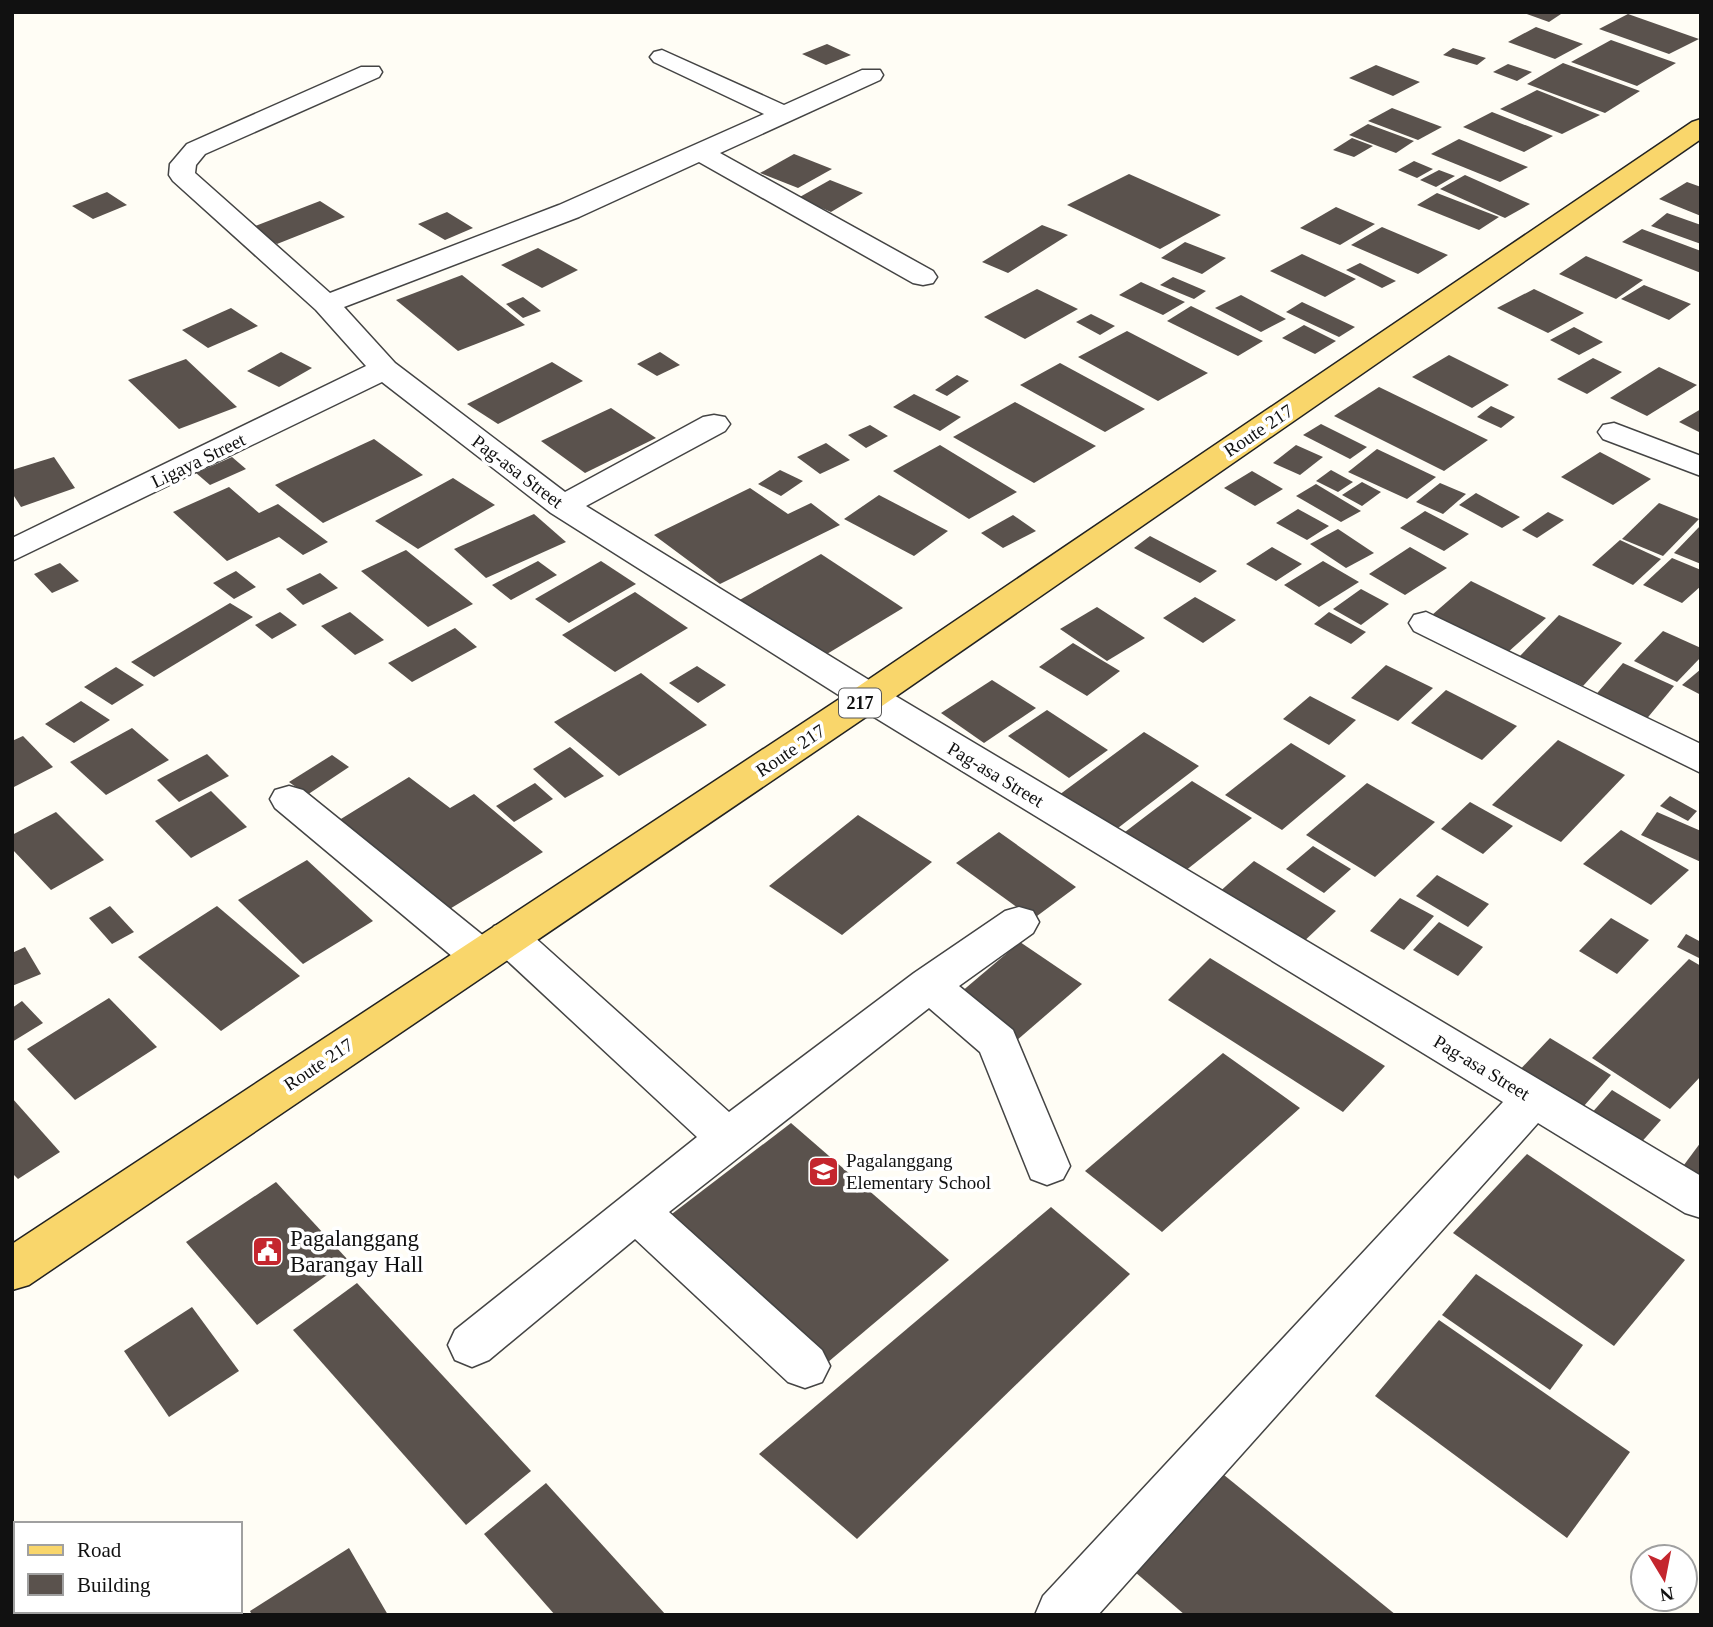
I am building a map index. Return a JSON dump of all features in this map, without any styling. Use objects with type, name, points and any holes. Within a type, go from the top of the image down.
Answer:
[{"type":"main road","name":"Route 217","points":[[12,1270],[869,697],[1701,127]]},
{"type":"street","points":[[662,57],[782,113]]},
{"type":"street","name":"Pag-asa Street","points":[[370,72],[196,149],[183,164],[182,175],[326,304],[384,369],[563,506],[869,697],[1701,1199]]},
{"type":"street","points":[[326,304],[569,211],[871,75]]},
{"type":"street","points":[[698,151],[923,277]]},
{"type":"street","name":"Ligaya Street","points":[[12,551],[384,369]]},
{"type":"street","points":[[563,506],[714,424]]},
{"type":"street","points":[[1614,432],[1701,467]]},
{"type":"street","points":[[1426,623],[1701,760]]},
{"type":"street","points":[[289,799],[494,947],[727,1137]]},
{"type":"street","points":[[472,1345],[727,1137],[929,984],[1020,922]]},
{"type":"street","points":[[929,984],[998,1042],[1047,1166]]},
{"type":"street","points":[[1062,1615],[1534,1098]]},
{"type":"street","points":[[636,1211],[805,1366]]},
{"type":"building","points":[[1521,12],[1564,12],[1549,22]]},
{"type":"building","points":[[1628,14],[1699,39],[1669,54],[1599,29]]},
{"type":"building","points":[[1536,27],[1583,44],[1555,59],[1508,42]]},
{"type":"building","points":[[1611,40],[1676,63],[1637,86],[1571,62]]},
{"type":"building","points":[[827,44],[851,55],[826,65],[802,54]]},
{"type":"building","points":[[1453,48],[1486,58],[1477,65],[1443,55]]},
{"type":"building","points":[[1563,63],[1640,91],[1605,113],[1527,84]]},
{"type":"building","points":[[1508,64],[1532,72],[1517,81],[1493,72]]},
{"type":"building","points":[[1376,65],[1420,82],[1393,96],[1349,78]]},
{"type":"building","points":[[1537,90],[1600,115],[1562,134],[1500,109]]},
{"type":"building","points":[[1392,108],[1442,127],[1418,140],[1368,121]]},
{"type":"building","points":[[1492,112],[1553,136],[1524,152],[1463,127]]},
{"type":"building","points":[[1368,124],[1414,141],[1396,153],[1349,135]]},
{"type":"building","points":[[1352,138],[1373,146],[1354,157],[1333,150]]},
{"type":"building","points":[[1459,139],[1528,167],[1500,182],[1431,154]]},
{"type":"building","points":[[794,154],[832,169],[798,188],[760,173]]},
{"type":"building","points":[[1414,161],[1433,169],[1417,178],[1398,170]]},
{"type":"building","points":[[1439,170],[1455,176],[1436,187],[1420,180]]},
{"type":"building","points":[[1129,174],[1221,215],[1160,249],[1067,205]]},
{"type":"building","points":[[1465,175],[1530,204],[1505,218],[1440,189]]},
{"type":"building","points":[[830,180],[863,193],[831,212],[798,198]]},
{"type":"building","points":[[1687,182],[1701,187],[1701,216],[1659,199]]},
{"type":"building","points":[[107,192],[127,205],[93,219],[72,206]]},
{"type":"building","points":[[1437,193],[1499,217],[1479,230],[1417,205]]},
{"type":"building","points":[[320,201],[345,217],[277,244],[253,227]]},
{"type":"building","points":[[1336,207],[1375,224],[1340,245],[1300,228]]},
{"type":"building","points":[[447,212],[473,228],[445,240],[418,224]]},
{"type":"building","points":[[1667,213],[1701,225],[1701,244],[1651,226]]},
{"type":"building","points":[[1042,225],[1068,235],[1008,273],[982,262]]},
{"type":"building","points":[[1382,227],[1448,255],[1418,274],[1351,245]]},
{"type":"building","points":[[1642,229],[1701,251],[1701,273],[1622,242]]},
{"type":"building","points":[[1185,242],[1226,258],[1202,274],[1161,258]]},
{"type":"building","points":[[538,248],[578,270],[542,288],[501,265]]},
{"type":"building","points":[[1302,254],[1356,279],[1325,297],[1270,271]]},
{"type":"building","points":[[1586,256],[1643,280],[1616,299],[1559,274]]},
{"type":"building","points":[[1360,263],[1396,281],[1382,288],[1346,270]]},
{"type":"building","points":[[462,275],[525,325],[458,351],[396,300]]},
{"type":"building","points":[[1173,277],[1206,291],[1194,299],[1160,285]]},
{"type":"building","points":[[1141,282],[1185,302],[1163,315],[1119,295]]},
{"type":"building","points":[[1644,285],[1691,304],[1669,320],[1621,299]]},
{"type":"building","points":[[1037,289],[1078,309],[1025,339],[984,317]]},
{"type":"building","points":[[1534,289],[1584,313],[1548,333],[1497,308]]},
{"type":"building","points":[[1241,295],[1286,319],[1261,332],[1215,308]]},
{"type":"building","points":[[523,297],[541,311],[523,318],[506,304]]},
{"type":"building","points":[[1302,302],[1355,327],[1339,337],[1286,312]]},
{"type":"building","points":[[1191,306],[1263,341],[1238,356],[1167,321]]},
{"type":"building","points":[[231,308],[258,326],[208,348],[182,330]]},
{"type":"building","points":[[1091,314],[1115,326],[1100,335],[1076,322]]},
{"type":"building","points":[[1304,325],[1336,341],[1315,354],[1282,338]]},
{"type":"building","points":[[1574,327],[1603,342],[1579,355],[1550,340]]},
{"type":"building","points":[[1127,331],[1208,373],[1158,401],[1078,357]]},
{"type":"building","points":[[281,352],[312,368],[279,387],[247,371]]},
{"type":"building","points":[[660,352],[680,365],[657,376],[637,364]]},
{"type":"building","points":[[1449,355],[1509,385],[1472,408],[1412,377]]},
{"type":"building","points":[[1593,358],[1622,372],[1587,394],[1557,379]]},
{"type":"building","points":[[186,359],[237,407],[179,429],[128,380]]},
{"type":"building","points":[[552,362],[583,381],[498,424],[467,404]]},
{"type":"building","points":[[1060,363],[1145,409],[1105,432],[1020,385]]},
{"type":"building","points":[[1659,367],[1697,385],[1647,416],[1610,398]]},
{"type":"building","points":[[957,375],[969,381],[947,396],[935,390]]},
{"type":"building","points":[[1379,387],[1488,440],[1444,471],[1334,416]]},
{"type":"building","points":[[914,394],[961,417],[940,431],[893,407]]},
{"type":"building","points":[[1015,402],[1096,446],[1034,483],[953,437]]},
{"type":"building","points":[[1491,406],[1515,417],[1501,428],[1477,417]]},
{"type":"building","points":[[611,408],[656,438],[585,473],[541,441]]},
{"type":"building","points":[[1701,409],[1701,433],[1679,422]]},
{"type":"building","points":[[1321,424],[1367,447],[1350,459],[1303,435]]},
{"type":"building","points":[[870,425],[888,436],[866,448],[848,435]]},
{"type":"building","points":[[374,439],[423,475],[323,523],[275,485]]},
{"type":"building","points":[[826,443],[850,460],[820,474],[797,457]]},
{"type":"building","points":[[940,445],[1017,492],[969,519],[893,471]]},
{"type":"building","points":[[1296,445],[1323,457],[1300,475],[1273,463]]},
{"type":"building","points":[[1377,449],[1436,477],[1407,499],[1348,472]]},
{"type":"building","points":[[1600,452],[1651,479],[1613,505],[1561,477]]},
{"type":"building","points":[[54,457],[75,488],[21,507],[12,493],[12,470]]},
{"type":"building","points":[[232,457],[246,469],[210,485],[196,473]]},
{"type":"building","points":[[780,470],[803,481],[781,496],[758,484]]},
{"type":"building","points":[[1331,470],[1353,482],[1338,492],[1316,481]]},
{"type":"building","points":[[1252,471],[1283,489],[1255,506],[1224,488]]},
{"type":"building","points":[[453,478],[495,505],[418,549],[375,521]]},
{"type":"building","points":[[1362,482],[1381,492],[1362,506],[1342,495]]},
{"type":"building","points":[[1440,483],[1466,494],[1443,514],[1416,502]]},
{"type":"building","points":[[1316,484],[1361,511],[1341,522],[1296,496]]},
{"type":"building","points":[[229,487],[259,513],[278,504],[328,542],[303,555],[279,537],[227,561],[173,512]]},
{"type":"building","points":[[750,488],[788,514],[811,503],[840,525],[720,584],[654,535]]},
{"type":"building","points":[[1476,493],[1520,517],[1502,528],[1459,505]]},
{"type":"building","points":[[879,495],[948,531],[914,556],[844,519]]},
{"type":"building","points":[[1659,503],[1699,519],[1663,556],[1622,539]]},
{"type":"building","points":[[1298,509],[1329,526],[1307,540],[1276,523]]},
{"type":"building","points":[[1425,511],[1469,534],[1444,551],[1400,528]]},
{"type":"building","points":[[1548,512],[1564,520],[1537,538],[1522,530]]},
{"type":"building","points":[[534,514],[566,542],[486,578],[454,549]]},
{"type":"building","points":[[1013,515],[1036,531],[1003,548],[981,533]]},
{"type":"building","points":[[1701,525],[1701,564],[1674,553]]},
{"type":"building","points":[[1338,529],[1374,553],[1346,568],[1310,544]]},
{"type":"building","points":[[1150,536],[1217,571],[1200,583],[1134,548]]},
{"type":"building","points":[[1620,540],[1661,559],[1633,585],[1592,565]]},
{"type":"building","points":[[1272,547],[1302,564],[1276,581],[1246,564]]},
{"type":"building","points":[[1410,547],[1447,568],[1405,595],[1369,574]]},
{"type":"building","points":[[406,550],[473,604],[428,627],[361,571]]},
{"type":"building","points":[[821,554],[903,608],[817,660],[736,602]]},
{"type":"building","points":[[1672,558],[1701,570],[1701,586],[1682,603],[1643,585]]},
{"type":"building","points":[[538,561],[557,575],[511,600],[492,585]]},
{"type":"building","points":[[601,561],[636,584],[569,623],[535,599]]},
{"type":"building","points":[[1323,561],[1359,582],[1319,607],[1284,585]]},
{"type":"building","points":[[60,563],[79,581],[52,593],[34,574]]},
{"type":"building","points":[[236,571],[256,587],[234,599],[213,583]]},
{"type":"building","points":[[320,573],[338,588],[303,605],[286,589]]},
{"type":"building","points":[[1471,581],[1546,618],[1507,653],[1432,615]]},
{"type":"building","points":[[1361,589],[1389,604],[1361,625],[1333,609]]},
{"type":"building","points":[[635,592],[688,628],[615,672],[562,635]]},
{"type":"building","points":[[1195,597],[1236,620],[1203,643],[1163,618]]},
{"type":"building","points":[[230,603],[253,617],[154,677],[131,662]]},
{"type":"building","points":[[1097,607],[1145,638],[1107,661],[1060,629]]},
{"type":"building","points":[[280,612],[297,625],[272,639],[255,625]]},
{"type":"building","points":[[350,612],[384,640],[355,655],[321,626]]},
{"type":"building","points":[[1329,612],[1366,632],[1351,644],[1314,624]]},
{"type":"building","points":[[1559,615],[1622,643],[1583,686],[1519,657]]},
{"type":"building","points":[[455,628],[477,647],[412,682],[388,663]]},
{"type":"building","points":[[1663,631],[1701,648],[1701,657],[1677,682],[1634,661]]},
{"type":"building","points":[[1073,643],[1120,671],[1087,696],[1039,667]]},
{"type":"building","points":[[1623,663],[1674,686],[1644,722],[1593,698]]},
{"type":"building","points":[[1386,665],[1433,688],[1398,721],[1351,698]]},
{"type":"building","points":[[697,666],[726,685],[698,703],[669,683]]},
{"type":"building","points":[[116,667],[144,685],[112,705],[84,687]]},
{"type":"building","points":[[1701,669],[1701,695],[1682,685]]},
{"type":"building","points":[[641,673],[707,725],[619,776],[554,722]]},
{"type":"building","points":[[992,680],[1036,708],[984,743],[941,713]]},
{"type":"building","points":[[1446,690],[1517,726],[1482,760],[1411,723]]},
{"type":"building","points":[[1310,696],[1356,720],[1329,745],[1283,719]]},
{"type":"building","points":[[81,701],[110,720],[74,743],[45,724]]},
{"type":"building","points":[[1047,710],[1108,750],[1069,778],[1008,736]]},
{"type":"building","points":[[132,728],[169,760],[106,795],[70,762]]},
{"type":"building","points":[[1144,732],[1199,766],[1114,831],[1059,795]]},
{"type":"building","points":[[23,736],[53,767],[12,788],[12,741]]},
{"type":"building","points":[[1558,740],[1625,775],[1561,842],[1492,805]]},
{"type":"building","points":[[1291,743],[1346,776],[1282,830],[1225,795]]},
{"type":"building","points":[[570,747],[604,776],[565,798],[533,769]]},
{"type":"building","points":[[207,754],[229,776],[179,802],[157,780]]},
{"type":"building","points":[[332,755],[349,767],[307,795],[289,782]]},
{"type":"building","points":[[409,777],[450,808],[474,794],[543,852],[448,910],[336,822]]},
{"type":"building","points":[[1192,781],[1252,818],[1185,871],[1125,832]]},
{"type":"building","points":[[535,783],[553,799],[514,822],[496,806]]},
{"type":"building","points":[[1367,783],[1435,822],[1375,877],[1306,835]]},
{"type":"building","points":[[211,791],[247,827],[191,858],[155,821]]},
{"type":"building","points":[[1670,796],[1697,811],[1688,821],[1660,806]]},
{"type":"building","points":[[1470,802],[1513,826],[1483,854],[1441,829]]},
{"type":"building","points":[[56,812],[104,860],[51,890],[12,849],[12,835]]},
{"type":"building","points":[[1657,812],[1701,831],[1701,862],[1641,835]]},
{"type":"building","points":[[858,815],[932,862],[842,935],[769,886]]},
{"type":"building","points":[[1621,830],[1689,870],[1651,905],[1583,864]]},
{"type":"building","points":[[999,832],[1076,887],[1033,919],[956,863]]},
{"type":"building","points":[[1313,846],[1351,869],[1324,893],[1286,869]]},
{"type":"building","points":[[307,860],[373,921],[303,964],[238,900]]},
{"type":"building","points":[[1254,861],[1336,911],[1299,946],[1217,894]]},
{"type":"building","points":[[1437,875],[1489,904],[1468,927],[1416,896]]},
{"type":"building","points":[[1400,898],[1434,916],[1404,950],[1370,931]]},
{"type":"building","points":[[110,906],[134,932],[112,944],[89,918]]},
{"type":"building","points":[[217,906],[300,976],[221,1031],[138,957]]},
{"type":"building","points":[[1611,918],[1649,940],[1617,974],[1579,951]]},
{"type":"building","points":[[1439,922],[1483,947],[1458,976],[1413,950]]},
{"type":"building","points":[[1686,934],[1701,942],[1701,959],[1677,947]]},
{"type":"building","points":[[1020,942],[1082,984],[1016,1041],[954,998]]},
{"type":"building","points":[[25,947],[41,974],[12,986],[12,953]]},
{"type":"building","points":[[1210,958],[1385,1066],[1343,1112],[1168,1000]]},
{"type":"building","points":[[1689,959],[1701,966],[1701,1076],[1670,1109],[1592,1058]]},
{"type":"building","points":[[109,998],[157,1047],[75,1100],[27,1049]]},
{"type":"building","points":[[22,1001],[43,1023],[12,1042],[12,1008]]},
{"type":"building","points":[[1550,1038],[1611,1075],[1577,1114],[1515,1075]]},
{"type":"building","points":[[1223,1053],[1300,1108],[1162,1232],[1085,1171]]},
{"type":"building","points":[[1612,1090],[1661,1120],[1639,1145],[1590,1115]]},
{"type":"building","points":[[12,1098],[60,1152],[18,1179],[12,1173]]},
{"type":"building","points":[[791,1123],[949,1260],[821,1368],[664,1220]]},
{"type":"building","points":[[1701,1142],[1701,1186],[1678,1173]]},
{"type":"building","points":[[1527,1154],[1685,1260],[1614,1346],[1453,1233]]},
{"type":"building","name":"Pagalanggang Barangay Hall","points":[[276,1182],[348,1260],[257,1325],[186,1242]]},
{"type":"building","points":[[1051,1207],[1130,1274],[857,1539],[759,1454]]},
{"type":"building","points":[[1476,1274],[1583,1345],[1550,1390],[1442,1315]]},
{"type":"building","points":[[357,1283],[531,1471],[466,1525],[293,1330]]},
{"type":"building","points":[[192,1307],[239,1371],[169,1417],[124,1351]]},
{"type":"building","points":[[1439,1320],[1630,1452],[1567,1538],[1375,1396]]},
{"type":"building","points":[[1224,1475],[1396,1615],[1185,1615],[1135,1572]]},
{"type":"building","points":[[546,1483],[666,1615],[555,1615],[484,1534]]},
{"type":"building","points":[[349,1548],[388,1615],[252,1615],[250,1611]]},
{"type":"place","name":"Pagalanggang Elementary School","points":[[823,1171]]},
{"type":"place","name":"Pagalanggang Barangay Hall","points":[[267,1251]]}]
